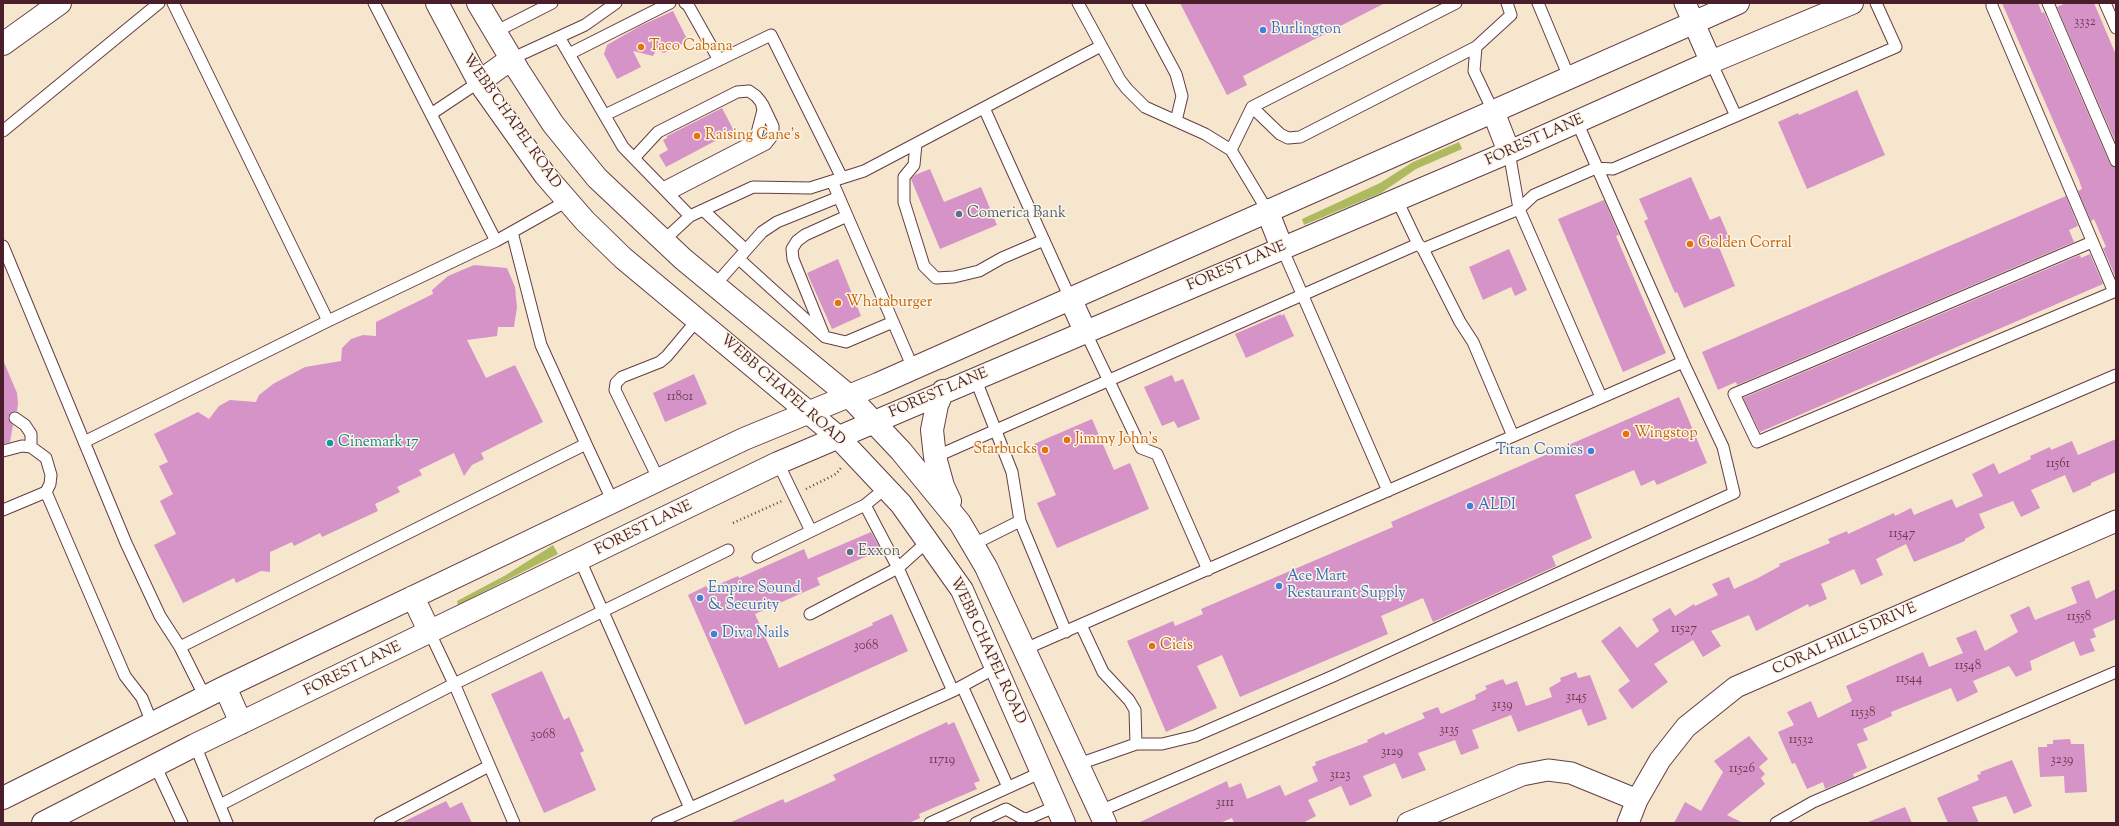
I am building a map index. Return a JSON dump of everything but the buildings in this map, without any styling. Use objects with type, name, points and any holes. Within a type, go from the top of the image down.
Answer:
[{"type":"main road","points":[[3,44],[60,3]]},
{"type":"main road","name":"WEBB CHAPEL ROAD","points":[[437,3],[479,82],[545,175],[585,222],[623,258],[838,437],[901,504],[962,590],[997,666],[1061,814]]},
{"type":"main road","points":[[478,3],[511,59],[553,124],[598,178],[663,241],[849,396],[906,457],[960,523],[974,544],[986,567],[1103,817]]},
{"type":"main road","points":[[3,798],[225,687],[744,439],[913,368],[1569,77],[1689,12],[1738,3]]},
{"type":"main road","name":"FOREST LANE","points":[[54,820],[195,745],[430,633],[778,463],[1085,331],[1398,200],[1711,62],[1852,3]]},
{"type":"main road","points":[[479,82],[511,59]]},
{"type":"main road","points":[[1493,111],[1509,152]]},
{"type":"main road","points":[[1267,210],[1282,248]]},
{"type":"main road","points":[[1070,298],[1085,331]]},
{"type":"main road","points":[[944,392],[937,405],[932,430],[934,457],[943,486],[960,523]]},
{"type":"main road","points":[[413,597],[430,633]]},
{"type":"main road","points":[[997,666],[1025,649]]},
{"type":"main road","points":[[225,687],[241,723]]},
{"type":"street","points":[[1689,12],[1711,62]]},
{"type":"street","name":"CORAL HILLS DRIVE","points":[[1628,823],[1637,800],[1660,760],[1686,727],[1736,687],[2116,521]]},
{"type":"street","points":[[1408,823],[1516,777],[1548,770],[1571,773],[1637,800]]},
{"type":"lane","points":[[3,131],[159,3]]},
{"type":"lane","points":[[173,3],[328,321]]},
{"type":"lane","points":[[374,3],[496,241]]},
{"type":"lane","points":[[495,32],[552,3]]},
{"type":"lane","points":[[511,59],[585,25],[616,3]]},
{"type":"lane","points":[[569,54],[670,3]]},
{"type":"lane","points":[[685,3],[688,5],[719,60]]},
{"type":"lane","points":[[1078,3],[1120,80],[1127,89],[1145,107],[1205,134],[1230,150],[1267,210]]},
{"type":"lane","points":[[1138,3],[1176,74],[1182,96],[1176,121]]},
{"type":"lane","points":[[1230,150],[1252,107],[1456,3]]},
{"type":"lane","points":[[1252,107],[1280,134],[1288,138],[1300,137],[1476,47],[1511,15],[1507,3]]},
{"type":"lane","points":[[1538,3],[1569,77]]},
{"type":"lane","points":[[934,457],[1302,294],[1519,209],[1534,195],[1596,168],[1614,169],[1896,47],[1876,3]]},
{"type":"lane","points":[[1992,3],[2092,242],[2115,292],[1757,442],[1734,394],[2092,242]]},
{"type":"lane","points":[[2048,3],[2116,160]]},
{"type":"lane","points":[[2105,3],[2116,28]]},
{"type":"lane","points":[[604,115],[771,35],[837,180],[839,197],[913,368]]},
{"type":"lane","points":[[560,37],[623,147],[690,216]]},
{"type":"lane","points":[[663,241],[690,216],[753,187],[810,188],[864,171],[1102,46]]},
{"type":"lane","points":[[1476,47],[1474,71],[1493,111]]},
{"type":"lane","points":[[1711,62],[1736,116]]},
{"type":"lane","points":[[432,114],[479,82]]},
{"type":"lane","points":[[634,158],[658,132],[737,92],[749,91],[761,102],[773,126],[773,135],[766,144],[666,191]]},
{"type":"lane","points":[[666,191],[750,143],[756,137],[760,124],[763,110],[761,102]]},
{"type":"lane","points":[[984,108],[1070,298]]},
{"type":"lane","points":[[1079,764],[1136,744],[1162,744],[1195,736],[1331,677],[1734,493],[1723,447],[1683,362],[1596,168],[1577,122]]},
{"type":"lane","points":[[916,144],[914,165],[904,177],[904,202],[924,266],[936,278],[954,277],[979,271],[1002,258],[1044,240]]},
{"type":"lane","points":[[1509,152],[1519,209],[1601,397]]},
{"type":"lane","points":[[715,285],[762,232],[777,222],[839,197]]},
{"type":"lane","points":[[1398,200],[1460,322],[1473,342],[1513,436]]},
{"type":"lane","points":[[84,442],[328,321],[496,241],[567,201]]},
{"type":"lane","points":[[703,210],[746,250]]},
{"type":"lane","points":[[825,336],[793,259],[792,249],[797,241],[805,235],[847,216]]},
{"type":"lane","points":[[512,232],[541,345],[613,502]]},
{"type":"lane","points":[[3,246],[130,554],[160,616],[180,647],[205,697]]},
{"type":"lane","points":[[1282,248],[1388,491]]},
{"type":"lane","points":[[739,259],[825,336],[846,342],[893,322]]},
{"type":"lane","points":[[659,480],[615,390],[616,383],[622,377],[660,362],[667,356],[698,319]]},
{"type":"lane","points":[[1085,331],[1140,448],[1157,454],[1208,570]]},
{"type":"lane","points":[[1025,649],[1683,362]]},
{"type":"lane","points":[[1103,817],[2116,375]]},
{"type":"lane","points":[[975,378],[1012,472],[1020,521],[1066,632]]},
{"type":"lane","points":[[15,418],[25,425],[31,434],[31,447]]},
{"type":"lane","points":[[180,647],[586,444]]},
{"type":"lane","points":[[3,451],[18,446],[31,447],[46,458],[50,466],[50,484],[46,492],[3,510]]},
{"type":"lane","points":[[778,463],[811,531]]},
{"type":"lane","points":[[758,557],[865,505],[887,488]]},
{"type":"lane","points":[[46,492],[125,676],[142,698],[152,723]]},
{"type":"lane","points":[[865,505],[1008,787]]},
{"type":"lane","points":[[974,544],[1020,521]]},
{"type":"lane","points":[[810,614],[898,568],[928,542]]},
{"type":"lane","points":[[220,805],[454,684],[728,550]]},
{"type":"lane","points":[[580,560],[690,808]]},
{"type":"lane","points":[[1081,625],[1103,672],[1129,700],[1135,710],[1136,744]]},
{"type":"lane","points":[[430,633],[454,684],[514,823]]},
{"type":"lane","points":[[657,823],[957,688],[997,666]]},
{"type":"lane","points":[[1776,823],[1813,802],[2116,672]]},
{"type":"lane","points":[[195,745],[227,823]]},
{"type":"lane","points":[[155,765],[182,823]]},
{"type":"lane","points":[[380,823],[489,766]]},
{"type":"lane","points":[[930,823],[1042,772]]},
{"type":"lane","points":[[976,823],[1006,809],[1022,818],[1027,819],[1061,814]]},
{"type":"green space","points":[[1459,142],[1462,149],[1416,169],[1381,193],[1304,225],[1302,219],[1380,183],[1413,162]]},
{"type":"green space","points":[[553,545],[558,554],[458,605],[457,601],[506,575]]},
{"type":"place","name":"Burlington","points":[[1263,30]]},
{"type":"place","name":"Taco Cabana","points":[[641,47]]},
{"type":"place","name":"Raising Cane's","points":[[697,136]]},
{"type":"place","name":"Comerica Bank","points":[[959,214]]},
{"type":"place","name":"Golden Corral","points":[[1690,244]]},
{"type":"place","name":"Whataburger","points":[[838,303]]},
{"type":"place","name":"Wingstop","points":[[1626,434]]},
{"type":"place","name":"Jimmy John's","points":[[1067,440]]},
{"type":"place","name":"Cinemark 17","points":[[330,443]]},
{"type":"place","name":"Starbucks","points":[[1045,450]]},
{"type":"place","name":"Titan Comics","points":[[1591,451]]},
{"type":"place","name":"ALDI","points":[[1470,506]]},
{"type":"place","name":"Exxon","points":[[850,552]]},
{"type":"place","name":"Ace Mart Restaurant Supply","points":[[1279,586]]},
{"type":"place","name":"Empire Sound & Security","points":[[700,598]]},
{"type":"place","name":"Diva Nails","points":[[714,634]]},
{"type":"place","name":"Cicis","points":[[1152,646]]}]
